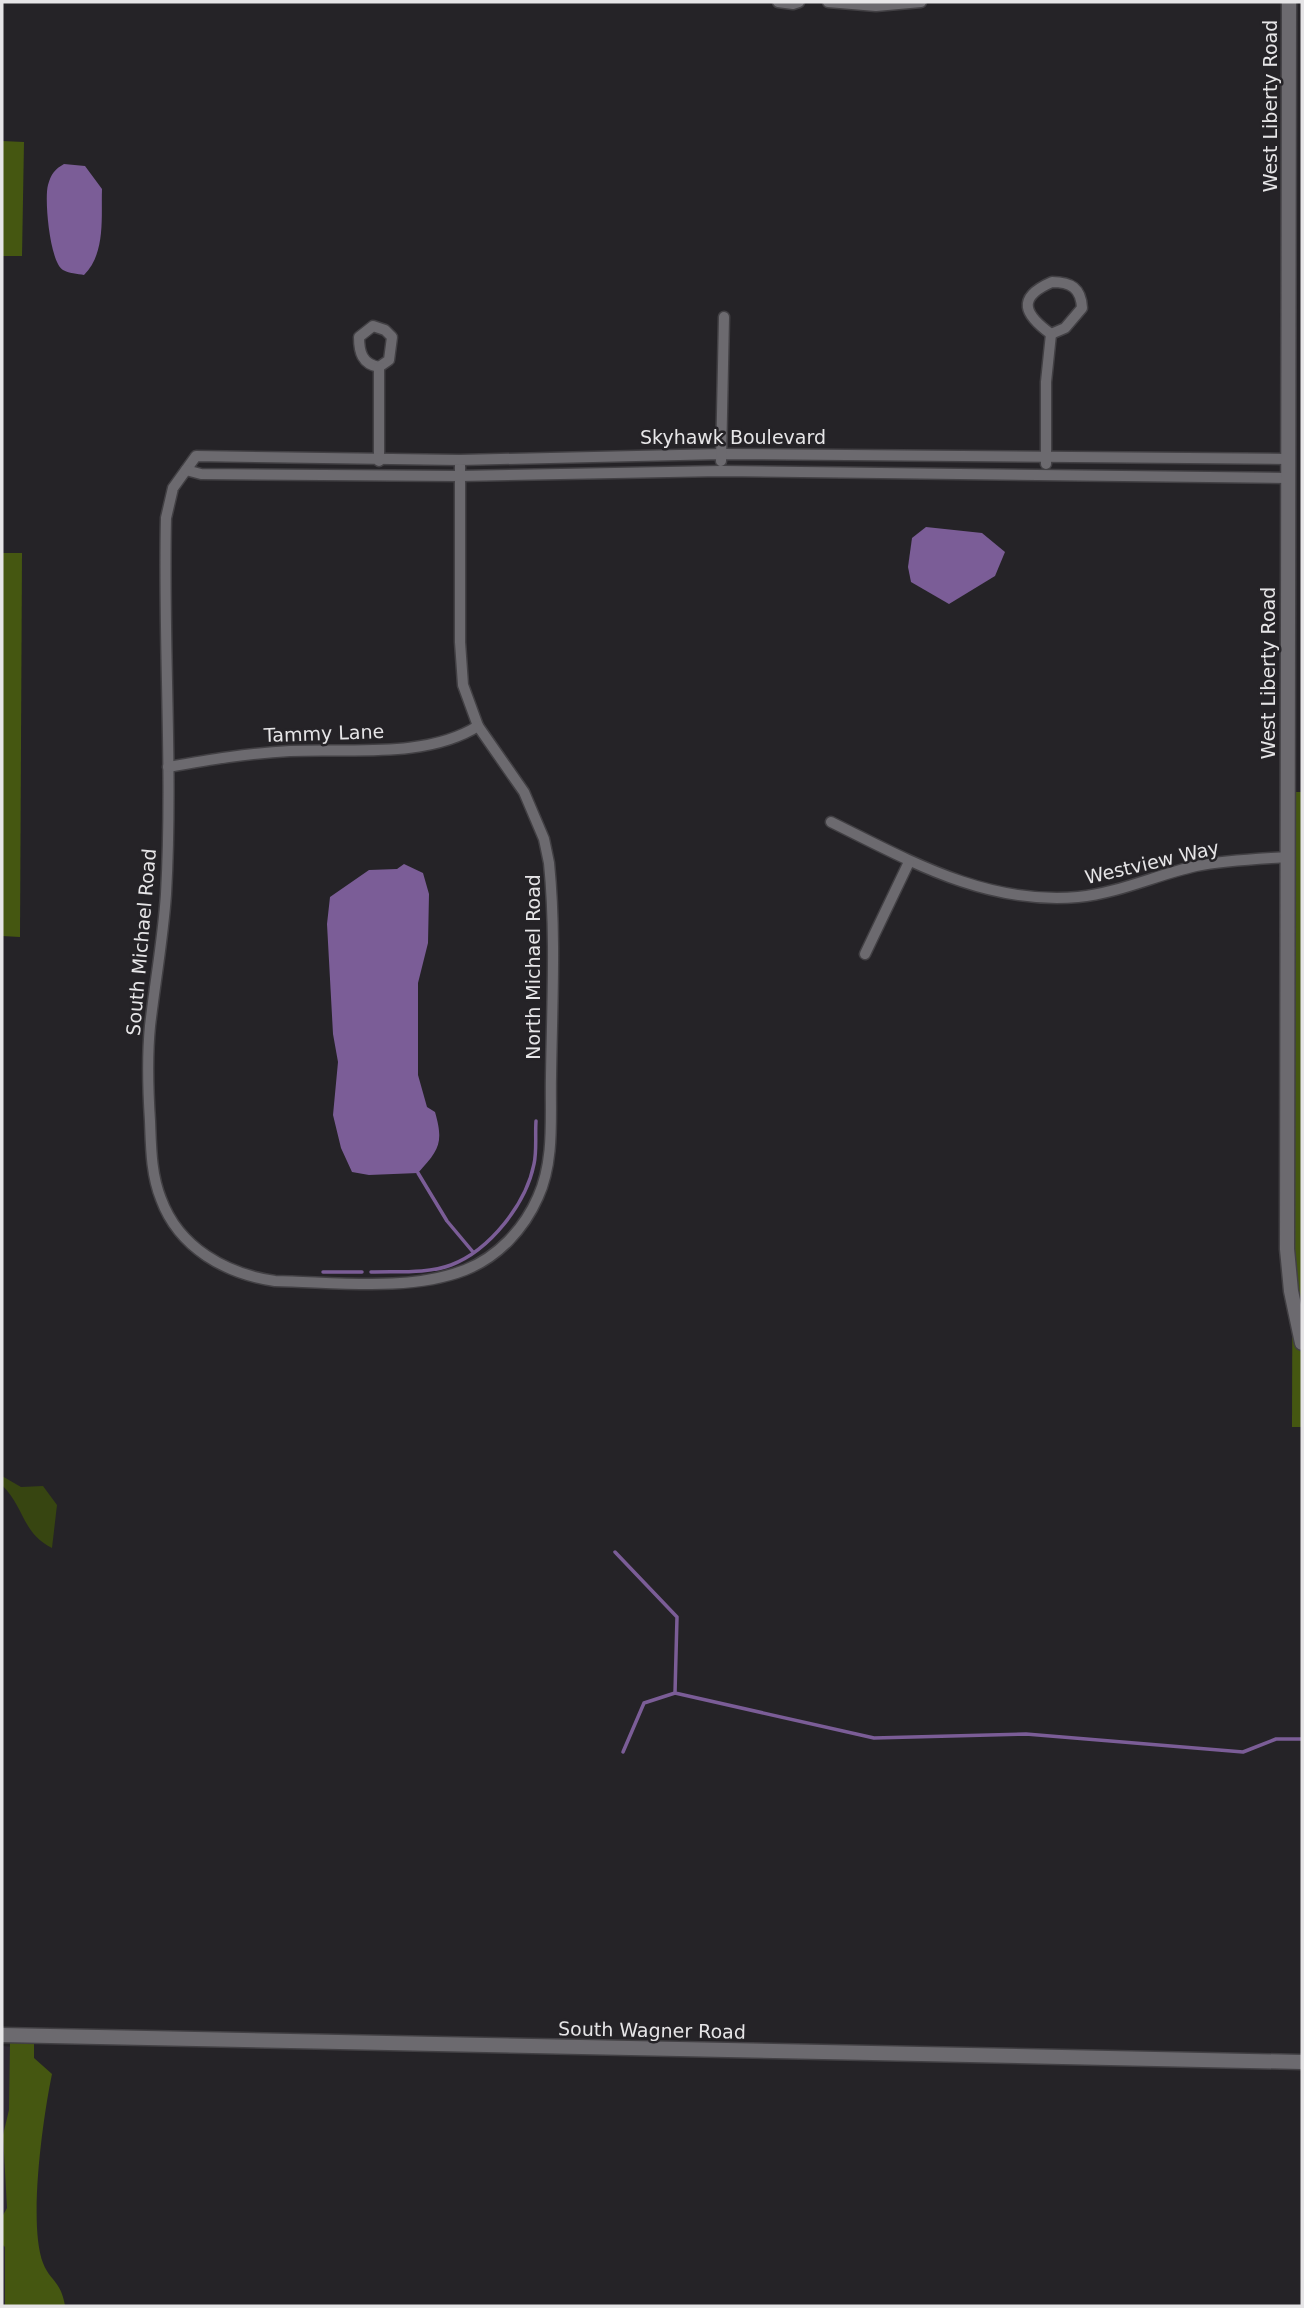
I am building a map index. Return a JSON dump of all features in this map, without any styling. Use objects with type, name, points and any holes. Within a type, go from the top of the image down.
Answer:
[{"type":"main road","name":"West Liberty Road","points":[[1289,2],[1296,210],[1288,459],[1287,1249],[1291,1291],[1302,1343]]},
{"type":"main road","name":"South Wagner Road","points":[[2,2035],[1302,2062]]},
{"type":"street","points":[[778,2],[799,2]]},
{"type":"street","points":[[828,2],[876,6],[921,2]]},
{"type":"street","points":[[1052,282],[1066,282],[1081,296],[1082,308],[1065,328],[1051,334],[1030,319],[1027,310],[1030,299],[1041,286],[1052,282]]},
{"type":"street","points":[[721,471],[724,317]]},
{"type":"street","points":[[1045,474],[1046,382],[1051,334]]},
{"type":"street","points":[[379,367],[379,475]]},
{"type":"street","name":"Skyhawk Boulevard","points":[[1288,459],[722,454],[460,460],[196,456],[186,470],[201,474],[460,476],[721,471],[1288,478]]},
{"type":"street","name":"North Michael Road","points":[[275,1281],[411,1282],[456,1273],[501,1248],[528,1216],[539,1195],[549,1152],[552,893],[549,863],[544,839],[524,792],[478,726],[463,685],[460,460]]},
{"type":"street","name":"South Michael Road","points":[[186,470],[173,488],[168,502],[165,538],[168,767],[166,895],[149,1049],[152,1161],[157,1189],[170,1220],[190,1245],[244,1276],[275,1281]]},
{"type":"street","name":"Tammy Lane","points":[[168,767],[265,753],[383,750],[446,740],[478,726]]},
{"type":"street","name":"Westview Way","points":[[831,822],[909,862],[954,881],[1009,895],[1076,897],[1105,893],[1195,866],[1287,857]]},
{"type":"street","points":[[865,954],[909,862]]},
{"type":"shaded area","points":[[64,164],[85,166],[102,189],[99,246],[84,275],[63,270],[58,265],[51,244],[48,185],[54,172]]},
{"type":"shaded area","points":[[926,527],[982,533],[1005,552],[995,576],[949,604],[911,582],[908,567],[912,538]]},
{"type":"shaded area","points":[[404,864],[423,873],[429,894],[428,943],[418,983],[418,1075],[427,1107],[435,1112],[439,1139],[435,1152],[418,1173],[369,1175],[352,1172],[341,1148],[333,1115],[338,1062],[333,1034],[327,924],[330,897],[369,870],[397,869]]},
{"type":"shaded area","points":[[2,2046],[15,2047],[11,2306],[2,2306]]},
{"type":"green space","points":[[2,141],[24,142],[22,256],[2,256]]},
{"type":"green space","points":[[2,553],[22,553],[20,937],[2,936]]},
{"type":"green space","points":[[1294,792],[1302,792],[1302,1427],[1292,1427]]},
{"type":"green space","points":[[2,1476],[21,1487],[43,1486],[57,1505],[52,1548],[29,1528],[2,1485]]},
{"type":"green space","points":[[10,2043],[34,2043],[34,2058],[52,2074],[41,2142],[37,2223],[43,2263],[61,2291],[65,2306],[5,2306],[2,2217],[7,2208],[3,2135],[9,2110]]},
{"type":"waterway","points":[[371,1272],[442,1268],[479,1249],[504,1224],[523,1195],[535,1159],[536,1121]]},
{"type":"waterway","points":[[418,1173],[447,1221],[473,1252]]},
{"type":"waterway","points":[[323,1272],[362,1272]]},
{"type":"waterway","points":[[615,1552],[677,1617],[675,1693],[874,1738],[1026,1734],[1243,1752],[1276,1739],[1302,1739]]},
{"type":"waterway","points":[[623,1752],[644,1703],[675,1693]]}]
